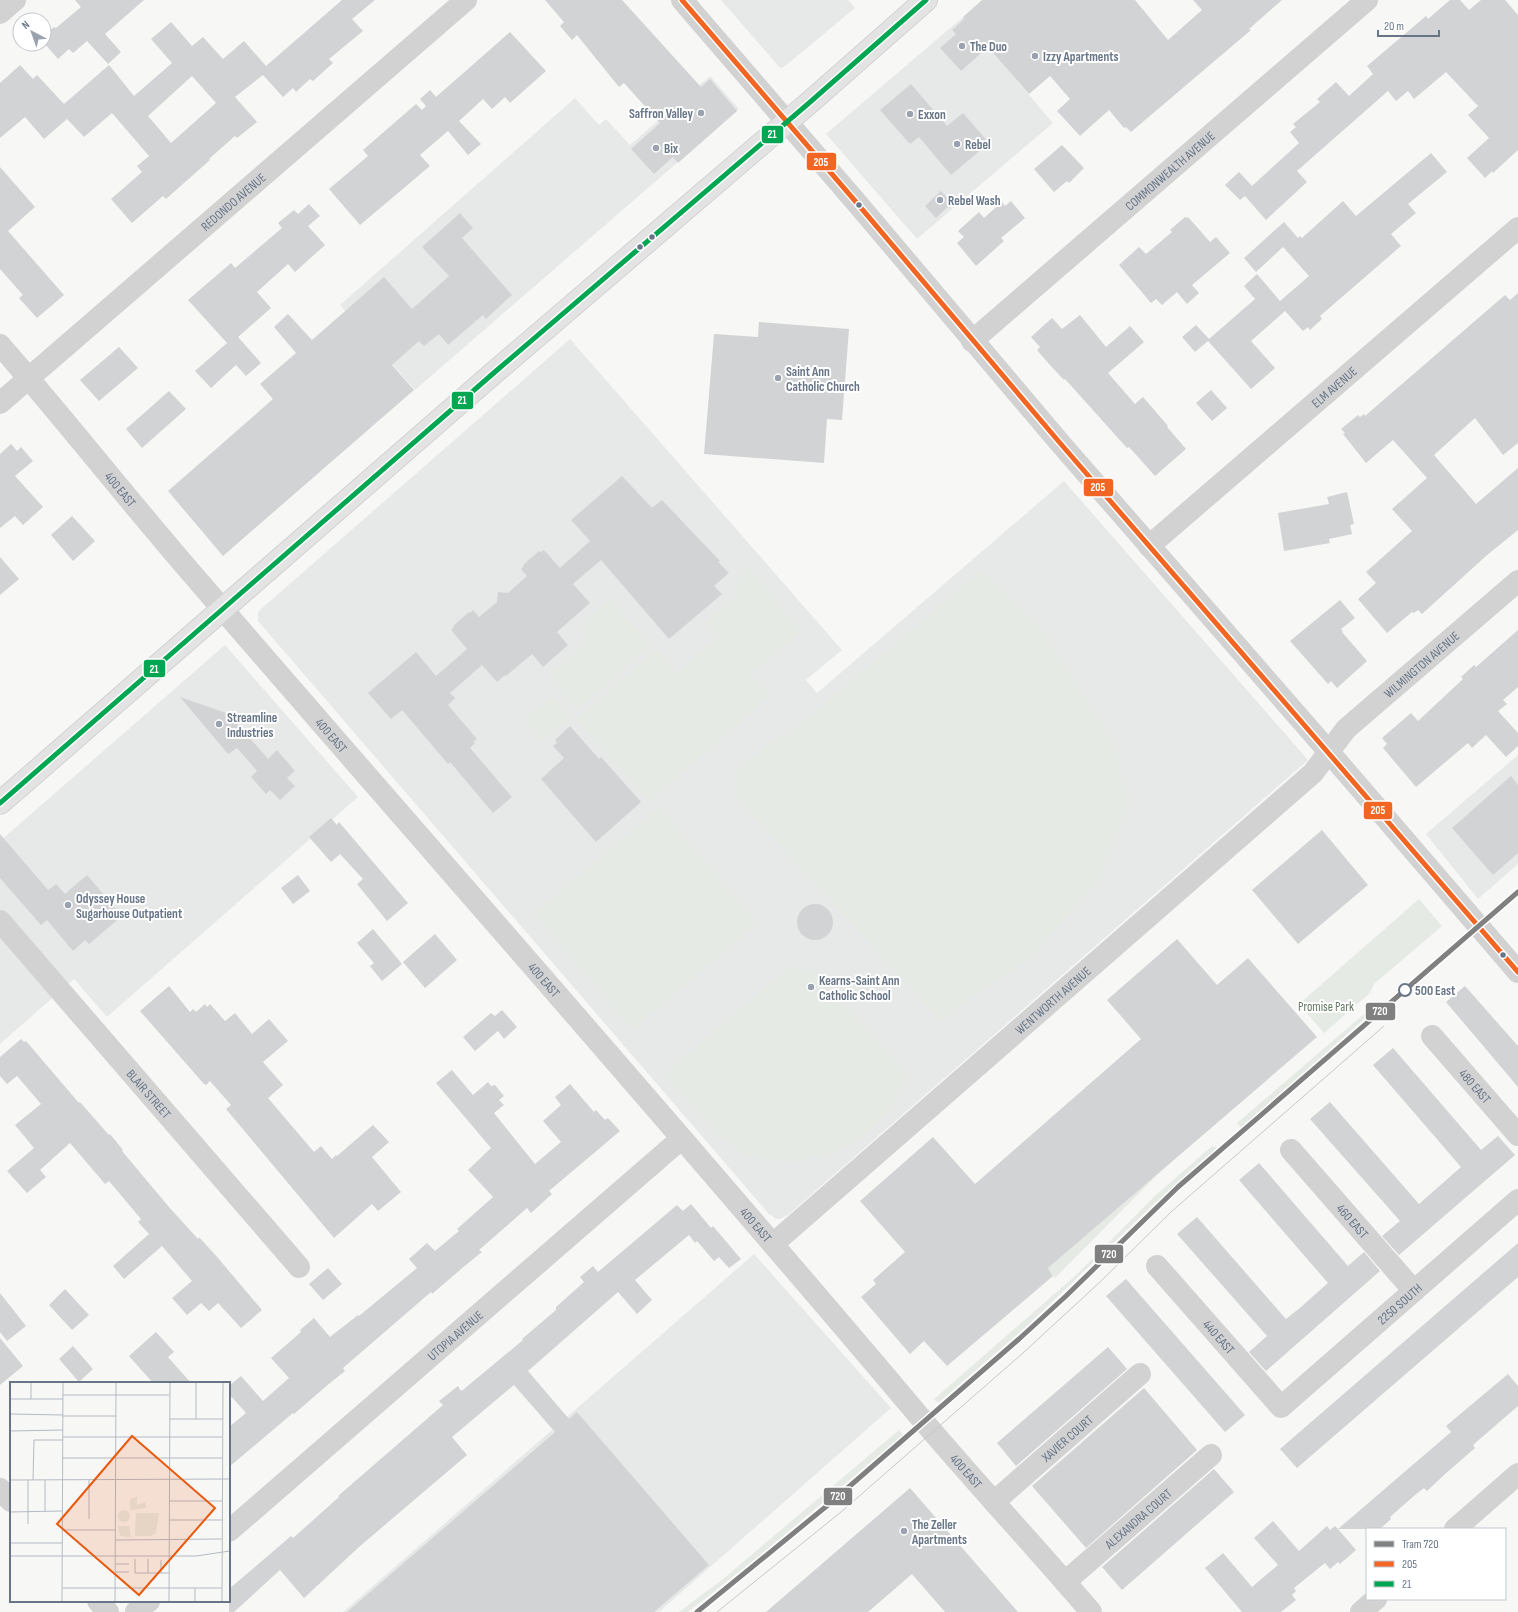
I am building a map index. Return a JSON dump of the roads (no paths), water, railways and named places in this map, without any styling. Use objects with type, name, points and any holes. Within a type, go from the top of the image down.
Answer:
[{"type":"main road","points":[[0,803],[926,0]]},
{"type":"street","points":[[0,13],[15,0]]},
{"type":"street","name":"REDONDO AVENUE","points":[[0,403],[466,0]]},
{"type":"street","points":[[682,0],[787,121],[972,341],[1518,972]]},
{"type":"street","name":"COMMONWEALTH AVENUE","points":[[972,341],[1367,0]]},
{"type":"street","name":"ELM AVENUE","points":[[1149,546],[1518,228]]},
{"type":"street","name":"400 EAST","points":[[0,345],[223,609],[472,895],[994,1502],[1091,1612]]},
{"type":"street","name":"WILMINGTON AVENUE","points":[[1329,752],[1346,729],[1518,581]]},
{"type":"street","name":"WENTWORTH AVENUE","points":[[773,1244],[1313,773],[1329,752]]},
{"type":"street","name":"BLAIR STREET","points":[[0,921],[299,1267]]},
{"type":"street","name":"480 EAST","points":[[1432,1036],[1518,1135]]},
{"type":"street","name":"UTOPIA AVENUE","points":[[230,1530],[681,1139]]},
{"type":"street","name":"460 EAST","points":[[1291,1150],[1414,1291]]},
{"type":"street","name":"2250 SOUTH","points":[[1280,1407],[1518,1200]]},
{"type":"street","name":"440 EAST","points":[[1157,1266],[1280,1407]]},
{"type":"street","name":"XAVIER COURT","points":[[994,1502],[1140,1374]]},
{"type":"street","name":"ALEXANDRA COURT","points":[[1065,1582],[1211,1455]]},
{"type":"street","points":[[1456,1528],[1518,1474]]},
{"type":"street","points":[[0,1489],[10,1500]]},
{"type":"street","points":[[1361,1612],[1375,1600]]},
{"type":"street","points":[[99,1602],[108,1612]]},
{"type":"street","points":[[136,1612],[148,1602]]},
{"type":"tram line","name":"720","points":[[697,1612],[828,1505],[1019,1339],[1066,1296],[1178,1187],[1518,892]]},
{"type":"tram line","points":[[717,1612],[841,1512],[1023,1353],[1100,1282],[1171,1212],[1384,1026]]},
{"type":"place","name":"The Duo","points":[[962,46]]},
{"type":"place","name":"Izzy Apartments","points":[[1035,56]]},
{"type":"place","name":"Saffron Valley","points":[[701,113]]},
{"type":"place","name":"Exxon","points":[[910,114]]},
{"type":"place","name":"Rebel","points":[[957,144]]},
{"type":"place","name":"Bix","points":[[656,148]]},
{"type":"place","name":"Rebel Wash","points":[[940,200]]},
{"type":"place","name":"Saint Ann Catholic Church","points":[[778,378]]},
{"type":"place","name":"Streamline Industries","points":[[219,724]]},
{"type":"place","name":"Odyssey House Sugarhouse Outpatient","points":[[68,905]]},
{"type":"place","name":"Kearns-Saint Ann Catholic School","points":[[811,987]]},
{"type":"place","name":"500 East","points":[[1405,990]]},
{"type":"place","name":"The Zeller Apartments","points":[[904,1531]]},
{"type":"park label","name":"Promise Park","points":[[1326,1006]]}]
